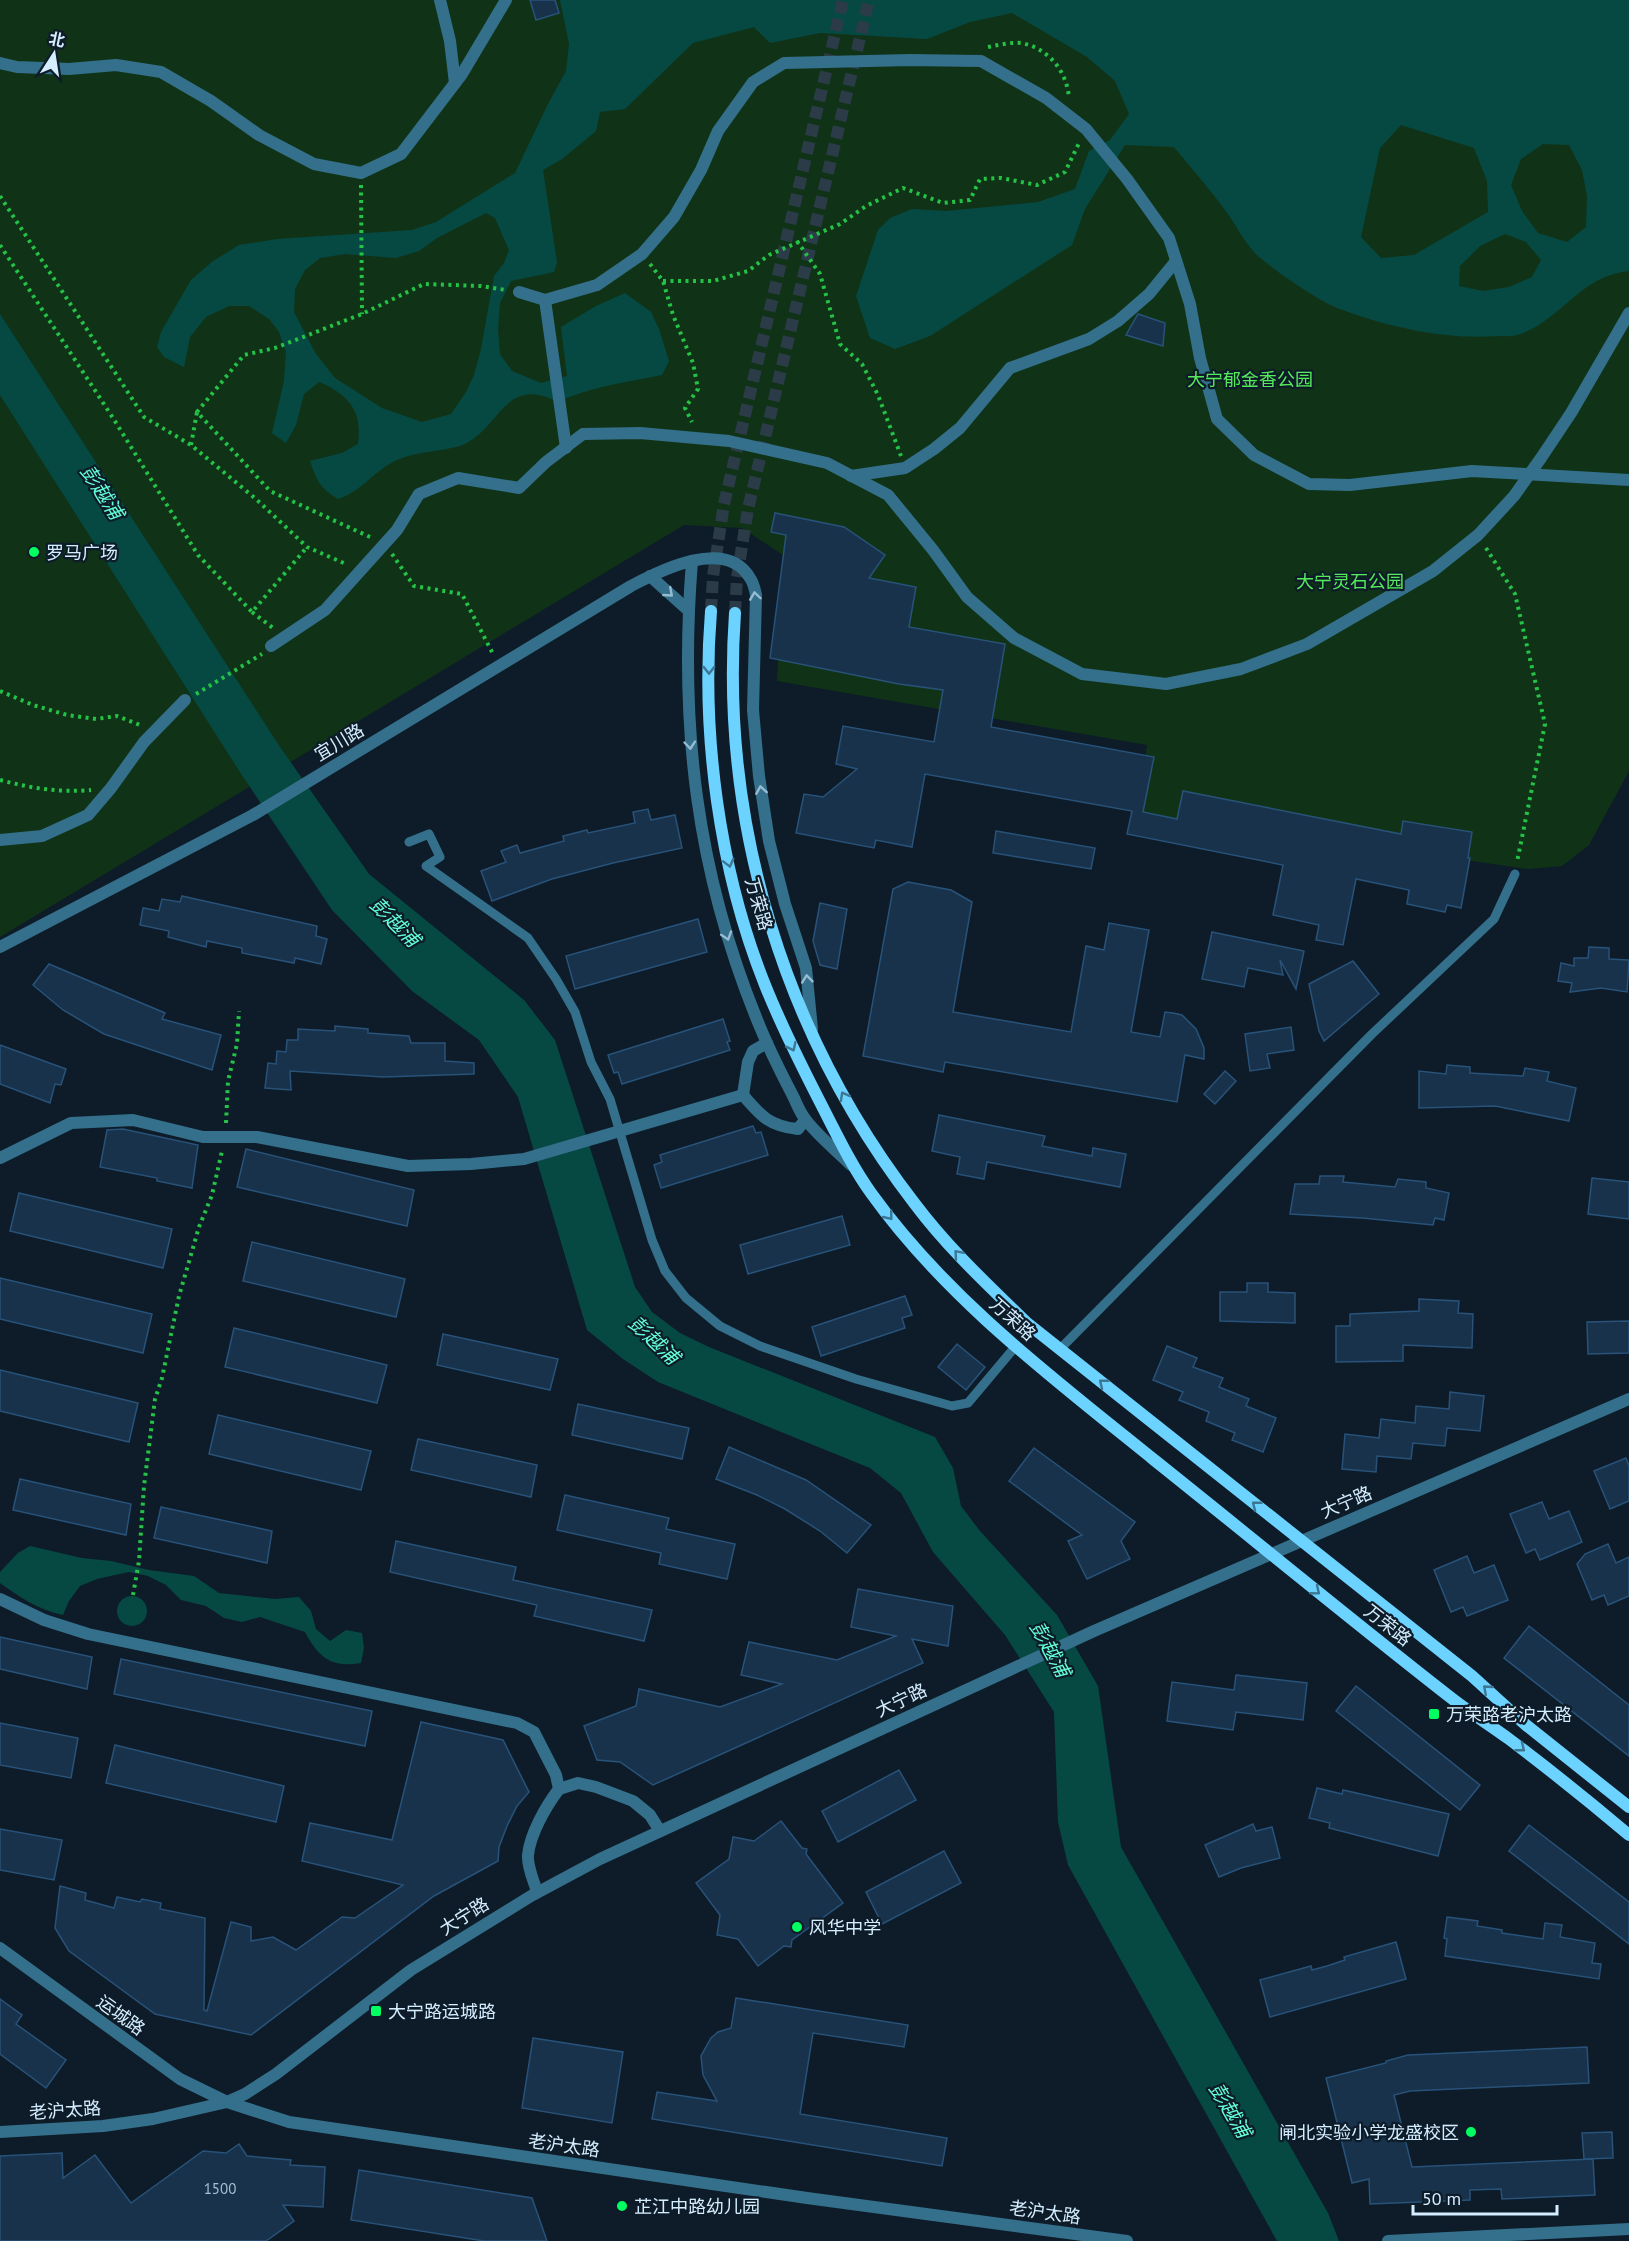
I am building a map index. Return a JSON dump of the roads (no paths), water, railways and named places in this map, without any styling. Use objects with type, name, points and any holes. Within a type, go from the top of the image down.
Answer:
[{"type":"main road","name":"万荣路","points":[[711,611],[708,637],[709,712],[714,781],[725,849],[742,915],[763,981],[790,1046],[854,1168],[894,1223],[948,1284],[1015,1347],[1454,1700],[1513,1742],[1629,1835]]},
{"type":"main road","name":"万荣路","points":[[735,613],[733,711],[738,778],[749,845],[765,909],[787,974],[813,1037],[876,1151],[915,1205],[966,1264],[1028,1323],[1472,1676],[1526,1725],[1629,1807]]},
{"type":"street","points":[[441,0],[450,41],[455,83]]},
{"type":"street","points":[[0,63],[17,67],[69,69],[116,65],[160,72],[211,101],[259,135],[314,164],[361,173],[401,154],[455,83],[506,0]]},
{"type":"street","points":[[519,292],[545,300],[597,285],[642,254],[674,217],[701,170],[718,131],[753,82],[784,63],[981,61],[1046,98],[1086,129],[1127,179],[1169,238],[1190,304],[1200,358],[1217,419],[1254,455],[1309,484],[1350,485],[1472,471],[1629,480]]},
{"type":"street","points":[[851,476],[905,468],[934,449],[960,428],[1010,368],[1089,339],[1118,321],[1149,294],[1176,261]]},
{"type":"street","points":[[545,300],[566,448]]},
{"type":"street","points":[[271,646],[325,610],[397,530],[420,494],[458,478],[519,488],[583,434],[640,433],[729,441],[827,463],[888,495],[933,550],[967,597],[1014,638],[1082,674],[1166,684],[1241,669],[1307,644],[1433,571],[1478,536],[1514,496],[1529,475],[1608,353],[1629,313]]},
{"type":"street","name":"宜川路","points":[[0,947],[253,815],[650,576],[692,561],[720,559],[742,567],[751,578],[756,595],[753,710],[759,776],[769,841],[785,904],[806,968],[813,1037]]},
{"type":"street","points":[[692,561],[688,609],[688,712],[694,782],[705,852],[729,943],[743,987],[767,1044],[805,1120],[854,1168]]},
{"type":"street","points":[[650,576],[688,609]]},
{"type":"street","points":[[0,840],[42,836],[88,815],[111,788],[144,742],[186,700]]},
{"type":"street","points":[[767,1044],[753,1051],[748,1062],[743,1095],[762,1117],[780,1127],[798,1129],[805,1120]]},
{"type":"street","points":[[0,1158],[71,1123],[133,1120],[202,1137],[257,1137],[408,1166],[471,1164],[524,1159],[743,1095]]},
{"type":"street","name":"大宁路","points":[[226,2102],[261,2085],[411,1970],[537,1893],[600,1859],[1094,1631],[1629,1399]]},
{"type":"street","points":[[0,1599],[44,1620],[88,1634],[517,1723],[534,1732],[556,1775],[559,1789]]},
{"type":"street","points":[[537,1893],[528,1855],[537,1827],[559,1789],[578,1783],[596,1786],[633,1801],[650,1815],[660,1832]]},
{"type":"street","name":"运城路","points":[[0,1948],[180,2079],[226,2102]]},
{"type":"street","name":"老沪太路","points":[[0,2132],[103,2126],[153,2119],[226,2102],[289,2122],[796,2197],[1127,2241]]},
{"type":"street","points":[[1388,2241],[1629,2229]]},
{"type":"lane","points":[[409,842],[429,834],[440,857],[426,866],[528,938],[556,979],[575,1012],[591,1062],[610,1099],[652,1240],[665,1271],[686,1298],[720,1326],[760,1346],[835,1372],[952,1406],[968,1403],[1015,1347]]},
{"type":"lane","points":[[1060,1349],[1372,1034],[1494,919],[1515,874]]},
{"type":"water","points":[[560,0],[1629,0],[1629,271],[1612,274],[1597,281],[1534,328],[1518,335],[1478,337],[1437,334],[1376,321],[1329,304],[1270,266],[1254,252],[1229,215],[1174,147],[1125,145],[1085,209],[1072,245],[930,336],[895,349],[870,338],[856,296],[878,230],[890,218],[912,209],[946,211],[1038,202],[1075,189],[1089,151],[1110,140],[1129,114],[1115,81],[1087,57],[1012,13],[970,22],[927,39],[820,33],[770,43],[754,27],[693,43],[625,109],[600,112],[596,131],[562,159],[543,170],[557,262],[554,272],[511,281],[500,303],[498,329],[500,354],[512,371],[541,383],[567,376],[561,327],[596,306],[625,293],[651,312],[659,329],[669,361],[662,375],[596,389],[558,402],[541,395],[516,398],[467,443],[404,457],[387,465],[354,492],[338,499],[320,483],[310,461],[342,453],[358,444],[356,413],[338,392],[319,382],[304,394],[296,425],[286,443],[272,433],[284,381],[286,352],[279,332],[269,319],[249,306],[229,306],[206,317],[190,337],[184,367],[164,357],[157,347],[161,332],[191,280],[213,261],[239,245],[277,239],[412,230],[436,222],[515,173],[566,71],[569,44]],"holes":[[[1401,125],[1474,148],[1487,181],[1488,212],[1414,255],[1381,258],[1361,237],[1380,148]],[[1543,144],[1569,145],[1582,170],[1587,196],[1586,227],[1567,242],[1538,233],[1522,211],[1511,185],[1521,159]],[[486,213],[495,218],[509,250],[504,263],[494,276],[481,349],[474,375],[466,392],[451,414],[422,422],[382,408],[335,378],[316,354],[294,312],[295,289],[305,270],[320,258],[345,254],[396,258],[419,251],[437,238]],[[1505,234],[1526,242],[1541,260],[1532,277],[1509,287],[1483,291],[1459,286],[1460,266],[1480,246]]]},
{"type":"water","name":"彭越浦","points":[[0,314],[278,744],[369,874],[524,1000],[555,1040],[635,1287],[652,1312],[680,1333],[709,1347],[935,1437],[953,1468],[961,1506],[980,1531],[1057,1615],[1098,1686],[1121,1847],[1328,2213],[1339,2241],[1277,2241],[1068,1865],[1058,1822],[1054,1712],[1005,1635],[933,1552],[901,1493],[870,1468],[658,1382],[623,1359],[587,1330],[518,1097],[479,1040],[412,991],[332,910],[238,769],[0,395]]},
{"type":"water","points":[[30,1546],[82,1558],[194,1576],[219,1593],[275,1599],[299,1597],[311,1611],[316,1629],[330,1641],[346,1630],[362,1633],[364,1648],[361,1663],[334,1662],[315,1649],[305,1632],[260,1617],[242,1622],[224,1618],[206,1606],[181,1600],[166,1585],[148,1576],[129,1572],[97,1579],[80,1586],[69,1601],[63,1615],[45,1610],[0,1583],[0,1572],[18,1553]]},
{"type":"water","points":[[132,1596],[143,1600],[147,1611],[143,1622],[132,1626],[121,1622],[117,1611],[121,1600]]},
{"type":"tunnel","points":[[711,611],[713,576],[724,504],[843,0]]},
{"type":"tunnel","points":[[735,613],[737,578],[748,509],[869,0]]},
{"type":"place","name":"罗马广场","points":[[34,552]]},
{"type":"place","name":"万荣路老沪太路","points":[[1434,1714]]},
{"type":"place","name":"风华中学","points":[[797,1927]]},
{"type":"place","name":"大宁路运城路","points":[[376,2011]]},
{"type":"place","name":"闸北实验小学龙盛校区","points":[[1471,2132]]},
{"type":"place","name":"芷江中路幼儿园","points":[[622,2206]]},
{"type":"park label","name":"大宁郁金香公园","points":[[1250,379]]},
{"type":"park label","name":"大宁灵石公园","points":[[1350,581]]}]
